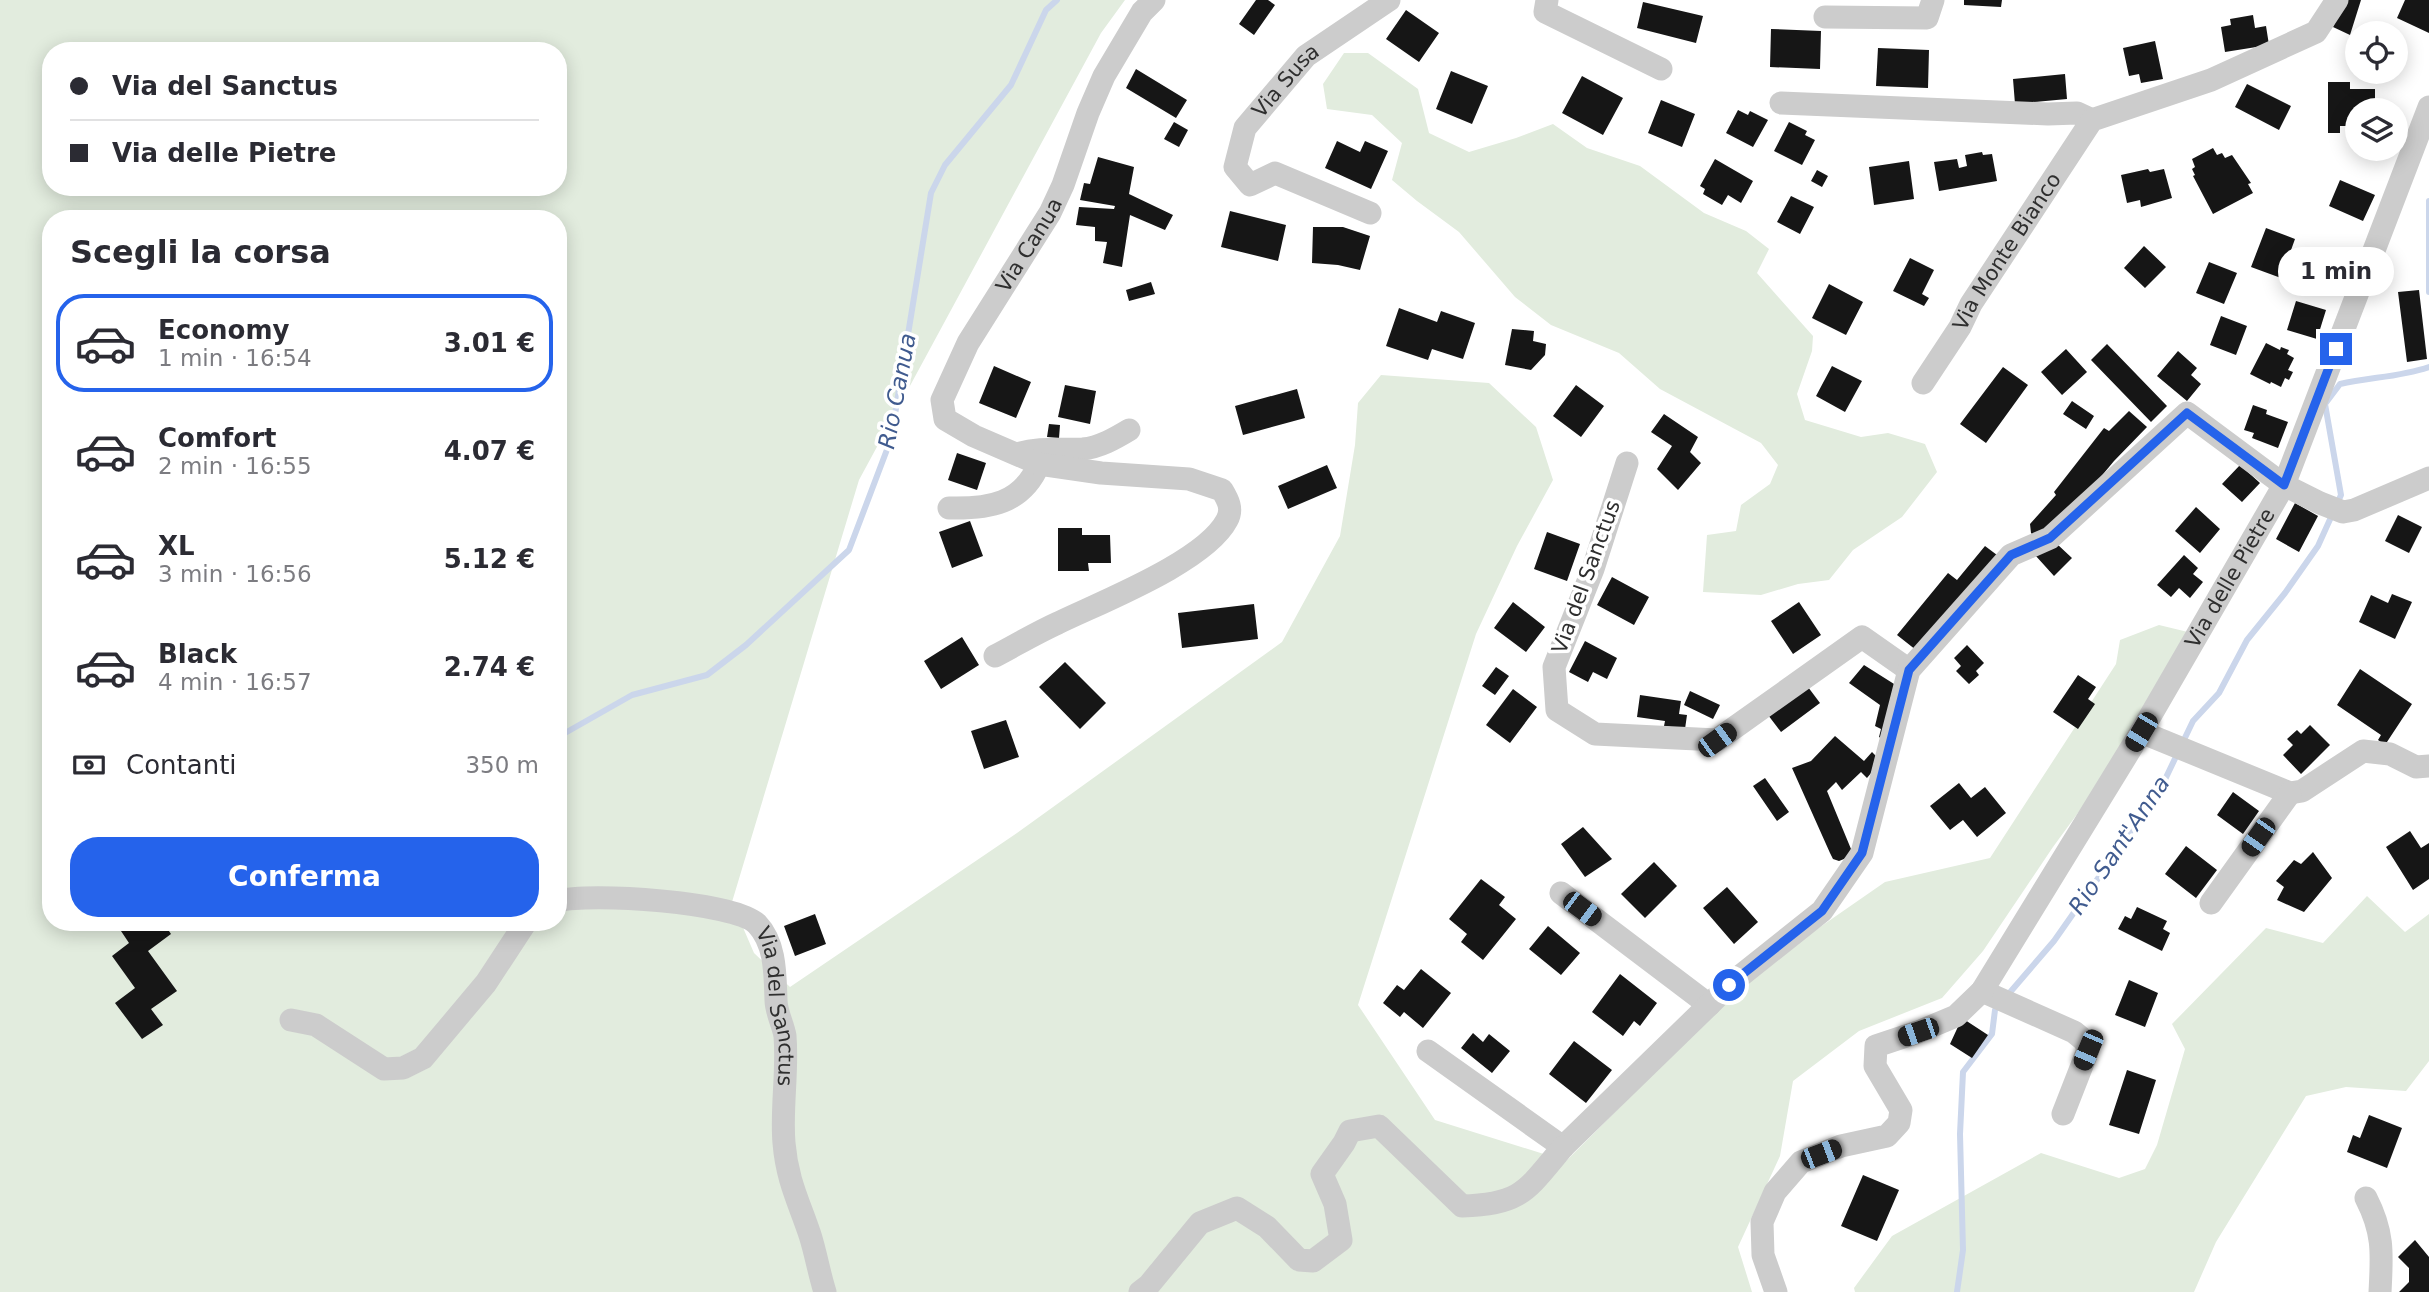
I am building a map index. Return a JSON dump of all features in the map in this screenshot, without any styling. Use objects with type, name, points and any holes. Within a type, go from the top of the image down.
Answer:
[{"type":"street","name":"Via Canua","points":[[995,656],[1135,587],[1206,546],[1228,519],[1230,505],[1222,490],[1188,479],[1101,473],[1039,464],[974,436],[945,419],[942,400],[968,343],[1050,213],[1063,185],[1087,113],[1104,76],[1142,12],[1154,0]]},
{"type":"street","name":"Via Susa","points":[[1370,213],[1275,173],[1250,185],[1235,167],[1245,128],[1306,56],[1389,0]]},
{"type":"street","points":[[1547,0],[1545,12],[1661,69]]},
{"type":"street","points":[[1825,17],[1927,18],[1933,0]]},
{"type":"street","points":[[1781,103],[2077,113],[2092,120],[2211,80],[2316,32],[2337,0]]},
{"type":"street","name":"Via delle Pietre","points":[[1776,1292],[1763,1255],[1762,1233],[1762,1222],[1775,1192],[1801,1162],[1842,1146],[1887,1136],[1899,1124],[1901,1110],[1875,1066],[1877,1046],[1956,1016],[1985,993],[2147,735],[2284,485],[2429,107]]},
{"type":"street","name":"Via Monte Bianco","points":[[1923,383],[1961,327],[1971,304],[2092,120]]},
{"type":"street","points":[[1140,1292],[1149,1285],[1200,1223],[1237,1208],[1267,1227],[1299,1261],[1313,1261],[1341,1240],[1335,1204],[1322,1174],[1345,1143],[1350,1131],[1379,1126],[1462,1206],[1493,1205],[1513,1198],[1532,1184],[1563,1147],[1729,985],[1822,911],[1862,853],[1909,670],[2011,555],[2050,538],[2187,413],[2284,485],[2343,512],[2354,510],[2429,478]]},
{"type":"street","points":[[1017,454],[1034,449],[1084,449],[1107,443],[1129,430]]},
{"type":"street","name":"Via del Sanctus","points":[[1628,463],[1593,569],[1553,667],[1558,710],[1595,734],[1717,740],[1862,637],[1909,670]]},
{"type":"street","points":[[949,508],[978,507],[1012,498],[1025,488],[1039,464]]},
{"type":"street","points":[[2147,735],[2290,793],[2302,790],[2363,751],[2390,754],[2416,767],[2429,765]]},
{"type":"street","points":[[2211,903],[2290,793]]},
{"type":"street","points":[[1561,893],[1709,1005]]},
{"type":"street","name":"Via del Sanctus","points":[[567,901],[647,899],[730,912],[756,923],[768,940],[777,984],[776,1003],[785,1035],[784,1143],[791,1187],[810,1236],[825,1292]]},
{"type":"street","points":[[291,1020],[316,1025],[384,1069],[403,1068],[423,1058],[486,983],[520,931]]},
{"type":"street","points":[[1985,993],[2074,1032],[2085,1041],[2088,1050],[2063,1114]]},
{"type":"street","points":[[1428,1051],[1563,1147]]},
{"type":"street","points":[[2366,1198],[2376,1218],[2381,1244],[2380,1292]]},
{"type":"green space","points":[[0,0],[1125,0],[1101,33],[859,480],[732,902],[754,953],[790,987],[1017,833],[1282,642],[1340,536],[1355,445],[1358,403],[1381,375],[1489,383],[1536,427],[1553,480],[1517,546],[1476,634],[1358,1005],[1435,1120],[1566,1161],[1758,970],[1885,882],[1990,858],[2116,664],[2120,640],[2159,625],[2192,633],[2116,761],[2053,847],[1983,951],[1942,998],[1859,1031],[1793,1081],[1780,1156],[1738,1247],[1752,1292],[0,1292]]},
{"type":"green space","points":[[1344,53],[1368,53],[1418,89],[1429,133],[1469,152],[1553,124],[1587,148],[1640,166],[1704,213],[1746,231],[1769,249],[1757,273],[1813,336],[1812,351],[1797,394],[1805,420],[1861,437],[1888,433],[1925,444],[1937,472],[1902,517],[1853,550],[1829,580],[1798,584],[1761,595],[1703,592],[1707,535],[1736,531],[1741,505],[1770,484],[1778,465],[1761,443],[1660,389],[1619,353],[1551,325],[1515,297],[1459,232],[1392,180],[1402,143],[1372,115],[1327,109],[1323,84]]},
{"type":"green space","points":[[2367,896],[2405,932],[2429,914],[2429,1061],[2406,1091],[2346,1087],[2306,1096],[2216,1242],[2194,1292],[1855,1292],[1854,1288],[1892,1236],[2041,1153],[2119,1178],[2145,1169],[2157,1145],[2185,1049],[2172,1024],[2266,928],[2323,943]]},
{"type":"building","points":[[1256,0],[1268,0],[1275,5],[1254,35],[1239,24]]},
{"type":"building","points":[[1964,0],[2002,0],[2001,7],[1964,5]]},
{"type":"building","points":[[2345,0],[2361,0],[2354,21],[2345,21],[2345,33],[2333,27]]},
{"type":"building","points":[[2405,0],[2429,0],[2429,33],[2397,18]]},
{"type":"building","points":[[1643,2],[1703,16],[1696,43],[1637,28]]},
{"type":"building","points":[[1406,10],[1439,33],[1419,62],[1386,39]]},
{"type":"building","points":[[2253,15],[2255,28],[2266,26],[2269,45],[2225,52],[2221,27],[2231,25],[2230,19]]},
{"type":"building","points":[[1771,29],[1821,31],[1820,69],[1770,67]]},
{"type":"building","points":[[2155,41],[2163,79],[2141,83],[2139,74],[2129,76],[2123,48]]},
{"type":"building","points":[[1878,48],[1929,50],[1928,88],[1876,86]]},
{"type":"building","points":[[1136,69],[1187,100],[1176,118],[1126,88]]},
{"type":"building","points":[[1451,71],[1488,86],[1472,124],[1436,109]]},
{"type":"building","points":[[2065,74],[2067,99],[2015,104],[2013,79]]},
{"type":"building","points":[[1582,76],[1623,98],[1603,135],[1562,113]]},
{"type":"building","points":[[2328,82],[2345,82],[2350,84],[2350,89],[2375,89],[2375,98],[2345,98],[2345,126],[2340,126],[2340,133],[2328,133]]},
{"type":"building","points":[[2247,84],[2291,106],[2279,130],[2235,107]]},
{"type":"building","points":[[1661,100],[1695,114],[1682,147],[1648,133]]},
{"type":"building","points":[[1738,110],[1748,115],[1750,111],[1768,120],[1753,147],[1726,133]]},
{"type":"building","points":[[1174,122],[1188,130],[1179,147],[1164,139]]},
{"type":"building","points":[[1789,122],[1807,131],[1805,135],[1815,140],[1802,165],[1774,151]]},
{"type":"building","points":[[1337,141],[1360,152],[1365,141],[1388,151],[1371,189],[1325,168]]},
{"type":"building","points":[[2213,148],[2217,155],[2222,153],[2225,158],[2232,155],[2251,183],[2248,184],[2253,193],[2213,214],[2193,176],[2195,175],[2192,169],[2195,167],[2192,159]]},
{"type":"building","points":[[1982,152],[1983,155],[1992,154],[1997,181],[1939,191],[1934,162],[1957,159],[1959,168],[1967,166],[1965,155]]},
{"type":"building","points":[[1098,157],[1134,167],[1129,194],[1173,215],[1165,230],[1130,215],[1122,267],[1103,263],[1107,242],[1095,241],[1095,227],[1076,225],[1079,207],[1114,209],[1115,206],[1080,200],[1084,183],[1090,184]]},
{"type":"building","points":[[1715,159],[1753,181],[1741,203],[1728,195],[1722,205],[1703,194],[1705,189],[1700,186]]},
{"type":"building","points":[[1909,161],[1914,199],[1874,205],[1869,167]]},
{"type":"building","points":[[2148,169],[2150,172],[2164,169],[2172,198],[2141,207],[2140,200],[2127,203],[2121,175]]},
{"type":"building","points":[[1817,170],[1828,176],[1822,187],[1811,181]]},
{"type":"building","points":[[2340,180],[2375,195],[2363,221],[2329,206]]},
{"type":"building","points":[[1791,196],[1814,207],[1800,234],[1777,222]]},
{"type":"building","points":[[1230,211],[1286,225],[1278,261],[1221,247]]},
{"type":"building","points":[[1313,227],[1343,227],[1370,236],[1360,270],[1312,263]]},
{"type":"building","points":[[2266,228],[2295,239],[2281,278],[2251,267]]},
{"type":"building","points":[[2144,246],[2166,267],[2145,288],[2124,268]]},
{"type":"building","points":[[1910,258],[1934,270],[1922,294],[1929,298],[1924,306],[1893,291]]},
{"type":"building","points":[[2209,262],[2237,273],[2224,304],[2196,293]]},
{"type":"building","points":[[1151,282],[1155,294],[1129,301],[1126,290]]},
{"type":"building","points":[[1829,284],[1863,302],[1846,335],[1812,318]]},
{"type":"building","points":[[2419,290],[2427,359],[2407,362],[2398,292]]},
{"type":"building","points":[[2296,301],[2326,310],[2317,339],[2287,330]]},
{"type":"building","points":[[1399,308],[1437,322],[1441,311],[1475,323],[1463,359],[1432,349],[1428,360],[1386,346]]},
{"type":"building","points":[[2221,316],[2247,326],[2236,355],[2210,345]]},
{"type":"building","points":[[1512,329],[1534,331],[1533,341],[1546,344],[1545,355],[1531,370],[1505,365]]},
{"type":"building","points":[[2266,343],[2280,350],[2281,347],[2289,350],[2287,354],[2294,358],[2288,370],[2293,372],[2289,380],[2285,378],[2281,387],[2250,374]]},
{"type":"building","points":[[2107,344],[2167,406],[2151,422],[2091,360]]},
{"type":"building","points":[[2066,349],[2087,372],[2062,395],[2041,372]]},
{"type":"building","points":[[2178,351],[2197,368],[2191,375],[2201,384],[2187,401],[2157,376]]},
{"type":"building","points":[[994,366],[1031,382],[1016,418],[979,403]]},
{"type":"building","points":[[1832,366],[1862,381],[1845,412],[1816,396]]},
{"type":"building","points":[[2003,367],[2028,385],[1986,443],[1960,424]]},
{"type":"building","points":[[1065,385],[1096,391],[1090,424],[1058,417]]},
{"type":"building","points":[[1576,385],[1604,406],[1581,437],[1553,416]]},
{"type":"building","points":[[1297,389],[1305,418],[1243,435],[1235,406]]},
{"type":"building","points":[[2072,401],[2094,416],[2086,429],[2063,414]]},
{"type":"building","points":[[2253,405],[2267,410],[2266,414],[2288,422],[2278,448],[2252,438],[2254,433],[2244,430]]},
{"type":"building","points":[[2129,411],[2147,427],[2075,508],[2036,538],[2031,533],[2030,524],[2056,495],[2054,492],[2104,428],[2109,431]]},
{"type":"building","points":[[1664,414],[1698,437],[1690,452],[1701,463],[1678,490],[1657,469],[1672,446],[1651,432]]},
{"type":"building","points":[[1049,424],[1060,425],[1059,438],[1047,437]]},
{"type":"building","points":[[957,453],[986,463],[977,490],[948,480]]},
{"type":"building","points":[[1327,465],[1337,488],[1288,509],[1278,486]]},
{"type":"building","points":[[2240,465],[2260,483],[2242,502],[2222,484]]},
{"type":"building","points":[[2295,503],[2318,516],[2299,552],[2276,539]]},
{"type":"building","points":[[2196,507],[2220,529],[2200,553],[2175,531]]},
{"type":"building","points":[[2398,515],[2422,527],[2409,553],[2385,541]]},
{"type":"building","points":[[970,521],[983,556],[952,568],[939,532]]},
{"type":"building","points":[[1058,528],[1082,528],[1082,535],[1110,535],[1111,563],[1088,563],[1089,571],[1058,571]]},
{"type":"building","points":[[1547,532],[1580,544],[1567,581],[1534,569]]},
{"type":"building","points":[[2057,544],[2072,558],[2054,576],[2035,555]]},
{"type":"building","points":[[1985,546],[2001,558],[1916,650],[1897,635],[1948,573],[1957,580]]},
{"type":"building","points":[[2184,555],[2198,568],[2193,574],[2203,582],[2190,598],[2179,588],[2171,597],[2157,585]]},
{"type":"building","points":[[1612,577],[1649,597],[1634,625],[1597,605]]},
{"type":"building","points":[[2392,594],[2412,602],[2395,639],[2359,622],[2371,595],[2388,603]]},
{"type":"building","points":[[1513,602],[1545,627],[1526,652],[1494,628]]},
{"type":"building","points":[[1799,602],[1821,635],[1793,654],[1771,621]]},
{"type":"building","points":[[1254,604],[1258,639],[1182,648],[1178,613]]},
{"type":"building","points":[[962,637],[979,665],[941,689],[924,661]]},
{"type":"building","points":[[1585,641],[1617,658],[1607,679],[1593,672],[1588,682],[1569,672]]},
{"type":"building","points":[[1967,645],[1984,663],[1976,671],[1979,675],[1969,684],[1956,671],[1961,666],[1954,658]]},
{"type":"building","points":[[1065,662],[1106,703],[1080,729],[1039,687]]},
{"type":"building","points":[[1864,665],[1902,689],[1888,742],[1879,737],[1881,729],[1875,726],[1880,705],[1849,683]]},
{"type":"building","points":[[1496,667],[1509,676],[1495,695],[1482,686]]},
{"type":"building","points":[[2360,669],[2412,704],[2385,745],[2378,740],[2381,735],[2337,705]]},
{"type":"building","points":[[2078,675],[2096,687],[2088,699],[2095,704],[2078,729],[2053,712]]},
{"type":"building","points":[[1808,687],[1820,703],[1781,732],[1768,715]]},
{"type":"building","points":[[1513,689],[1537,707],[1510,743],[1486,725]]},
{"type":"building","points":[[1690,691],[1720,705],[1713,719],[1684,705]]},
{"type":"building","points":[[1640,695],[1681,701],[1679,714],[1687,715],[1685,729],[1664,726],[1665,721],[1637,717]]},
{"type":"building","points":[[1006,720],[1019,757],[984,769],[971,731]]},
{"type":"building","points":[[2310,725],[2330,745],[2301,774],[2283,755],[2293,745],[2287,739],[2297,730],[2301,734]]},
{"type":"building","points":[[1835,736],[1864,761],[1872,752],[1881,761],[1867,778],[1861,772],[1842,790],[1836,782],[1827,791],[1851,849],[1849,857],[1839,861],[1833,859],[1792,768],[1811,761]]},
{"type":"building","points":[[1765,778],[1789,812],[1777,821],[1753,786]]},
{"type":"building","points":[[1959,783],[1971,798],[1985,787],[2006,813],[1977,837],[1963,820],[1950,830],[1930,806]]},
{"type":"building","points":[[2233,792],[2259,811],[2243,834],[2217,815]]},
{"type":"building","points":[[1583,827],[1612,859],[1585,877],[1561,844]]},
{"type":"building","points":[[2410,831],[2421,848],[2429,843],[2429,879],[2413,890],[2386,847]]},
{"type":"building","points":[[2186,846],[2217,870],[2196,898],[2165,874]]},
{"type":"building","points":[[2313,852],[2332,878],[2304,912],[2277,900],[2284,887],[2276,881],[2294,860],[2301,864]]},
{"type":"building","points":[[1654,862],[1677,886],[1645,918],[1621,894]]},
{"type":"building","points":[[1481,879],[1505,897],[1499,905],[1516,919],[1483,960],[1461,942],[1467,934],[1449,919]]},
{"type":"building","points":[[1727,887],[1758,922],[1734,944],[1703,908]]},
{"type":"building","points":[[2137,907],[2167,921],[2163,929],[2170,933],[2162,951],[2118,929],[2125,916],[2131,919]]},
{"type":"building","points":[[815,914],[826,944],[795,956],[784,926]]},
{"type":"building","points":[[1548,926],[1580,953],[1561,975],[1529,949]]},
{"type":"building","points":[[121,931],[169,931],[171,934],[148,951],[177,991],[151,1009],[163,1025],[142,1039],[115,1003],[135,988],[112,956],[129,943]]},
{"type":"building","points":[[1421,969],[1451,993],[1423,1028],[1404,1012],[1400,1017],[1383,1003],[1397,985],[1404,990]]},
{"type":"building","points":[[1620,974],[1657,1003],[1640,1026],[1634,1021],[1623,1036],[1592,1012]]},
{"type":"building","points":[[2129,980],[2158,993],[2145,1027],[2115,1015]]},
{"type":"building","points":[[1962,1018],[1988,1035],[1972,1058],[1950,1044]]},
{"type":"building","points":[[1473,1033],[1483,1042],[1489,1034],[1510,1051],[1492,1073],[1461,1048]]},
{"type":"building","points":[[1574,1041],[1612,1070],[1586,1103],[1549,1074]]},
{"type":"building","points":[[2127,1070],[2156,1080],[2139,1134],[2109,1125]]},
{"type":"building","points":[[2369,1115],[2402,1128],[2387,1168],[2347,1152],[2353,1135],[2360,1138]]},
{"type":"building","points":[[1863,1175],[1899,1190],[1877,1241],[1841,1226]]},
{"type":"building","points":[[2415,1240],[2429,1257],[2429,1292],[2399,1292],[2409,1282],[2409,1268],[2398,1257]]},
{"type":"waterway","name":"Rio Canua","points":[[567,732],[632,695],[707,675],[746,645],[849,550],[891,439],[931,193],[945,165],[1011,85],[1046,10],[1057,0]]},
{"type":"waterway","name":"Rio Sant'Anna","points":[[2429,201],[2429,292]]},
{"type":"waterway","name":"Rio Sant'Anna","points":[[2006,997],[2054,941],[2160,790],[2193,721],[2219,693],[2247,640],[2318,546],[2341,495],[2325,404],[2340,384],[2429,367]]},
{"type":"waterway","name":"Rio Sant'Anna","points":[[1957,1292],[1963,1250],[1960,1134],[1963,1072],[1992,1034],[1995,1010],[1999,1005]]},
{"type":"route","points":[[1729,985],[1822,911],[1862,853],[1909,670],[2011,555],[2050,538],[2187,413],[2284,485],[2336,349]]}]
